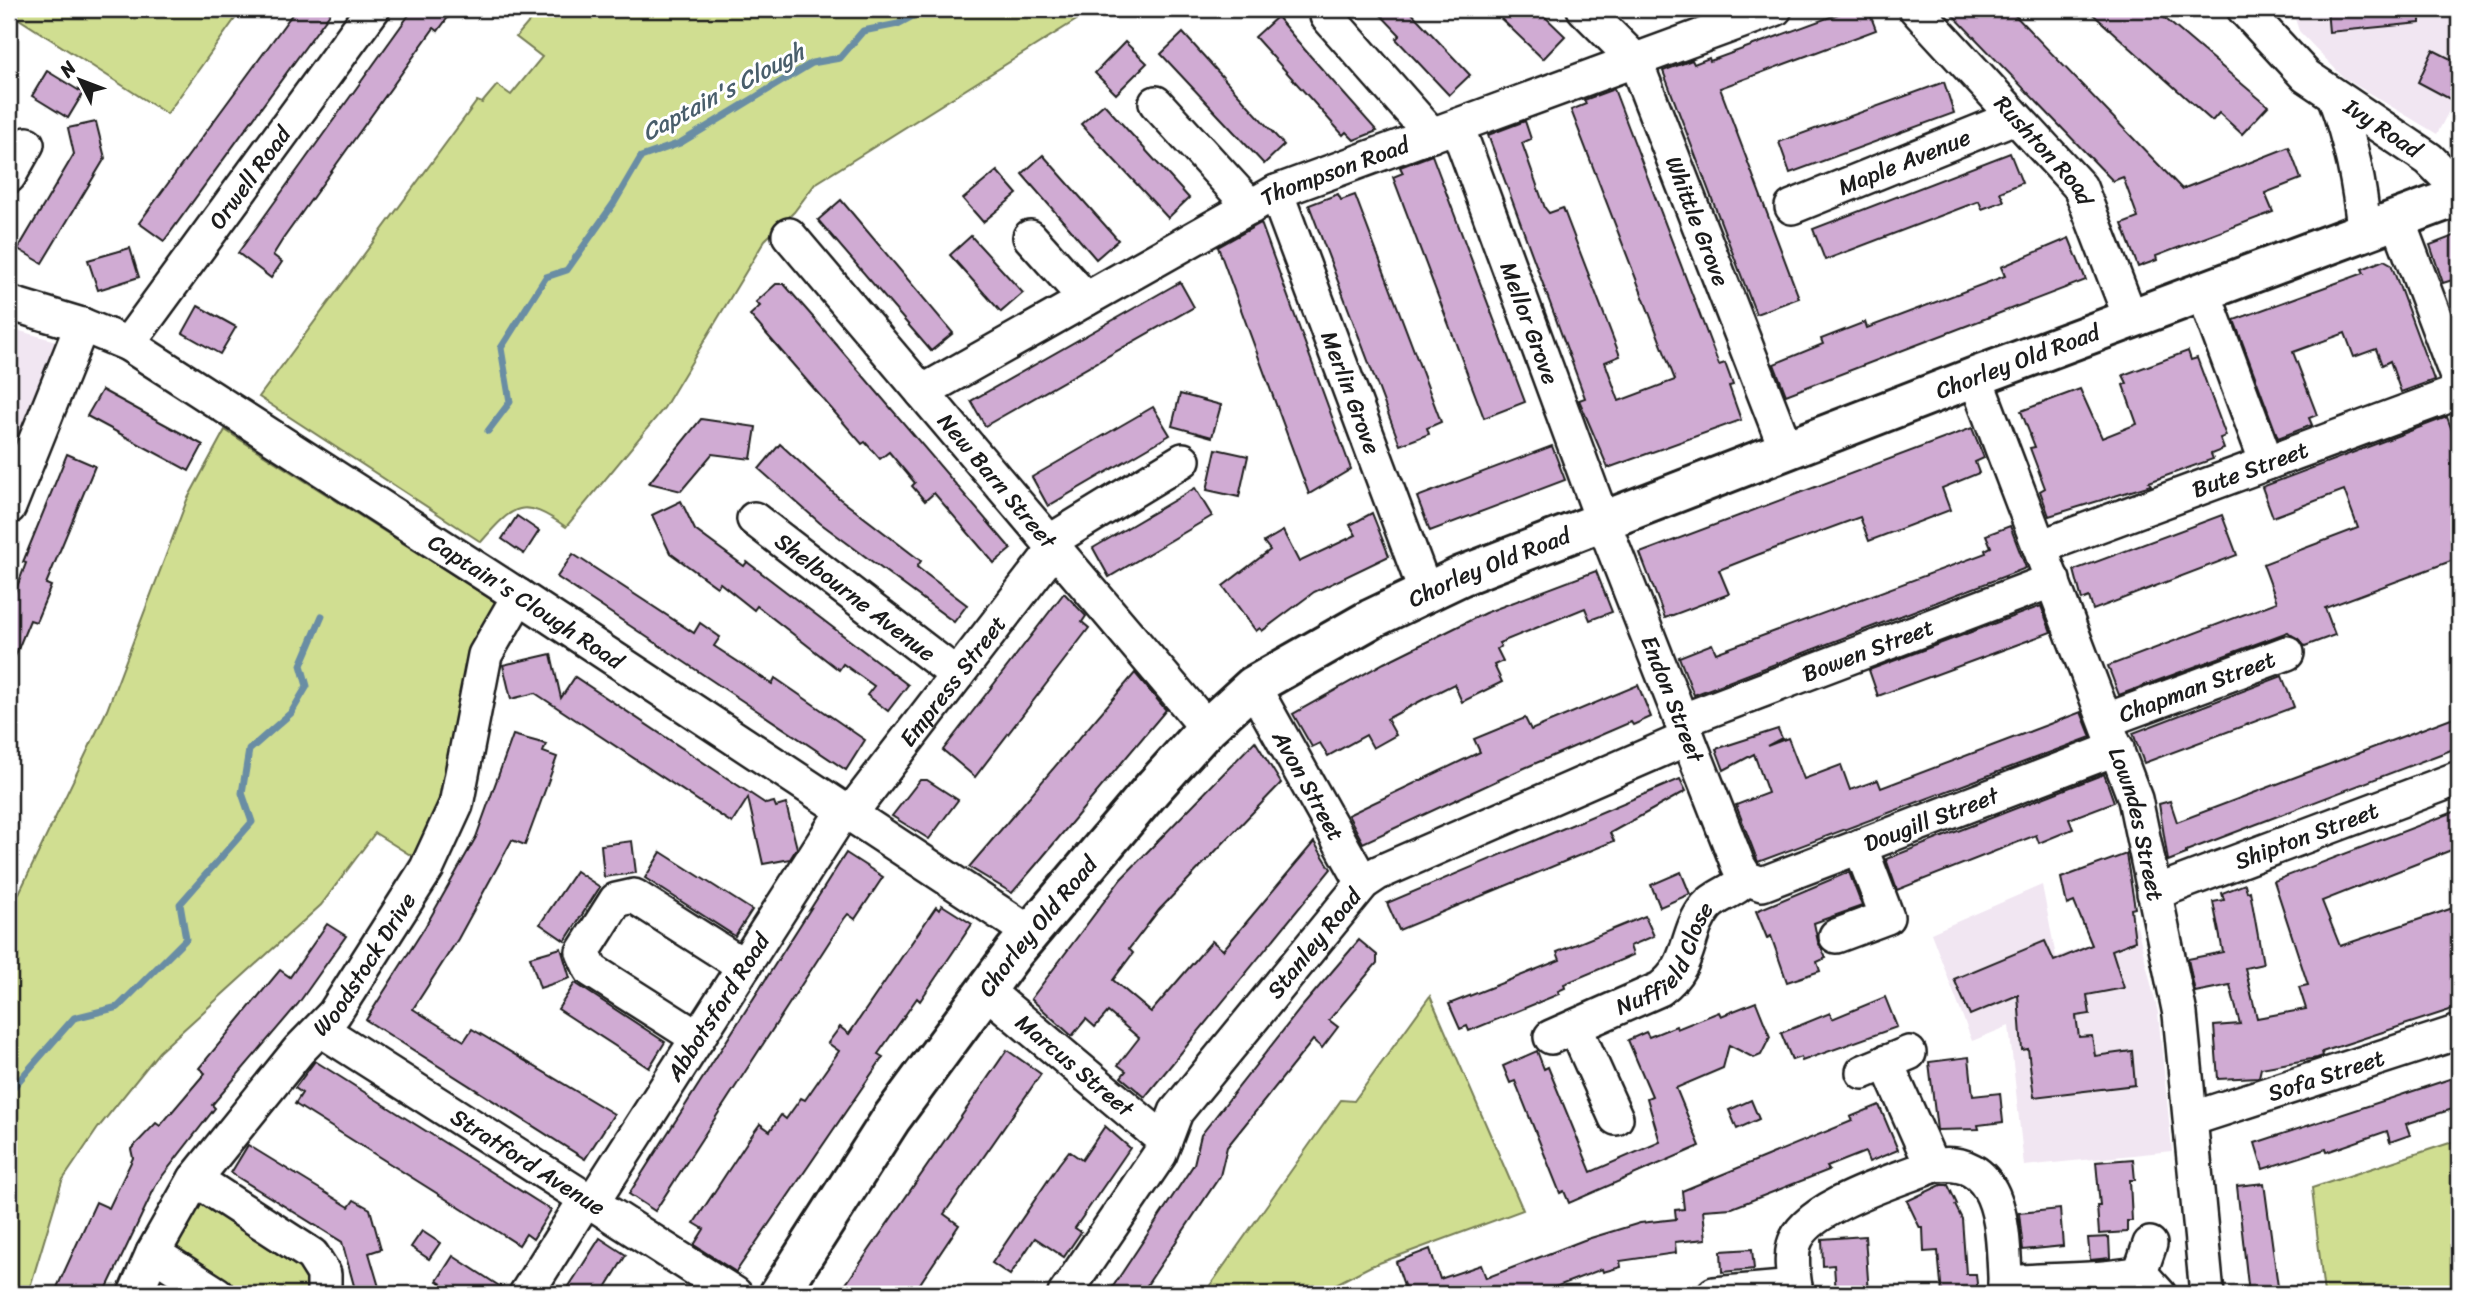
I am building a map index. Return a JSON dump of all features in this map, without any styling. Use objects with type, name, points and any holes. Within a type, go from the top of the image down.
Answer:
[{"type":"main road","name":"Chorley Old Road","points":[[779,1294],[891,1119],[1029,932],[1207,727],[1253,686],[1329,642],[1426,593],[1602,519],[2381,224],[2459,197]]},
{"type":"street","name":"Orwell Road","points":[[128,344],[373,9]]},
{"type":"street","name":"Whittle Grove","points":[[1584,9],[1635,60],[1786,449]]},
{"type":"street","name":"Thompson Road","points":[[922,392],[1264,200],[1444,130],[1775,9]]},
{"type":"street","name":"Rushton Road","points":[[1916,9],[2080,187],[2131,319]]},
{"type":"street","name":"Ivy Road","points":[[2257,15],[2295,66],[2335,98],[2429,159],[2459,189]]},
{"type":"street","name":"Mellor Grove","points":[[1327,16],[1444,130],[1602,519]]},
{"type":"street","name":"Ivy Road","points":[[2335,98],[2351,142],[2360,186],[2459,382]]},
{"type":"street","name":"Merlin Grove","points":[[1156,103],[1264,200],[1426,593]]},
{"type":"street","name":"Maple Avenue","points":[[1792,207],[2015,117]]},
{"type":"street","points":[[9,176],[27,144]]},
{"type":"street","name":"New Barn Street","points":[[789,234],[1207,727]]},
{"type":"street","points":[[1030,237],[1086,299]]},
{"type":"street","points":[[2203,291],[2267,463]]},
{"type":"street","name":"Captain's Clough Road","points":[[9,303],[82,325],[128,344],[519,596],[1029,932]]},
{"type":"street","points":[[9,507],[82,325]]},
{"type":"street","name":"Lowndes Street","points":[[1975,377],[2135,799],[2180,1014],[2207,1294]]},
{"type":"street","name":"Bute Street","points":[[2040,547],[2459,392]]},
{"type":"street","points":[[1052,545],[1183,460]]},
{"type":"street","name":"Shelbourne Avenue","points":[[754,519],[957,675]]},
{"type":"street","name":"Endon Street","points":[[1602,519],[1738,865],[1746,878]]},
{"type":"street","name":"Empress Street","points":[[847,812],[957,675],[1052,545]]},
{"type":"street","name":"Bowen Street","points":[[1685,729],[2053,580]]},
{"type":"street","name":"Woodstock Drive","points":[[135,1294],[153,1253],[195,1179],[299,1050],[320,1030],[350,992],[407,902],[457,805],[485,655],[519,596]]},
{"type":"street","name":"Chapman Street","points":[[2112,734],[2287,653]]},
{"type":"street","name":"Avon Street","points":[[1253,686],[1363,883]]},
{"type":"street","name":"Stanley Road","points":[[1065,1294],[1152,1167],[1176,1112],[1185,1099],[1363,883],[1378,873],[1685,729]]},
{"type":"street","name":"Dougill Street","points":[[1746,878],[1762,884],[1860,846],[2112,734]]},
{"type":"street","name":"Shipton Street","points":[[2154,893],[2459,778]]},
{"type":"street","name":"Abbotsford Road","points":[[526,1294],[847,812]]},
{"type":"street","points":[[1836,936],[1887,917],[1860,846]]},
{"type":"street","name":"Nuffield Close","points":[[1616,1118],[1611,1078],[1563,1032],[1660,989],[1671,980],[1686,957],[1706,907],[1736,890],[1746,878]]},
{"type":"street","points":[[698,1038],[591,970],[583,951],[616,900],[635,896],[744,966]]},
{"type":"street","name":"Marcus Street","points":[[985,989],[1165,1141]]},
{"type":"street","name":"Stratford Avenue","points":[[320,1030],[734,1294]]},
{"type":"street","name":"Sofa Street","points":[[2191,1119],[2459,1032]]},
{"type":"street","points":[[1886,1062],[1932,1166]]},
{"type":"street","points":[[1714,1294],[1795,1291],[1795,1242],[1806,1225],[1827,1210],[1932,1166],[1956,1165],[1980,1177],[1990,1186],[1999,1209],[2005,1289],[2060,1278],[2097,1281],[2150,1270]]},
{"type":"street","points":[[195,1179],[312,1255],[324,1274],[324,1294]]},
{"type":"street","points":[[153,1253],[217,1294]]},
{"type":"shaded area","points":[[2292,9],[2450,9],[2459,33],[2459,107],[2452,105],[2437,134],[2344,78],[2299,31]]},
{"type":"shaded area","points":[[9,328],[56,341],[56,358],[9,472]]},
{"type":"shaded area","points":[[2042,885],[2056,957],[2137,926],[2158,1013],[2172,1151],[2024,1166],[2009,1026],[1972,1041],[1931,933]]},
{"type":"green space","points":[[23,9],[242,9],[167,114],[16,17]]},
{"type":"green space","points":[[540,9],[1094,9],[815,184],[794,212],[765,240],[664,408],[566,527],[539,511],[520,509],[502,519],[481,542],[259,397],[477,101],[482,103],[497,85],[511,95],[542,57],[516,37]]},
{"type":"green space","points":[[225,430],[497,603],[442,812],[420,861],[375,833],[321,905],[159,1052],[98,1128],[62,1181],[28,1294],[9,1294],[9,914],[107,710],[187,500]]},
{"type":"green space","points":[[1430,996],[1523,1210],[1371,1266],[1321,1294],[1204,1294],[1341,1100],[1354,1101]]},
{"type":"green space","points":[[2459,1140],[2459,1294],[2324,1294],[2312,1188]]},
{"type":"green space","points":[[198,1198],[307,1266],[312,1294],[237,1294],[172,1252]]},
{"type":"building","points":[[296,9],[333,9],[164,241],[139,223]]},
{"type":"building","points":[[406,9],[454,9],[438,31],[434,28],[283,239],[273,255],[282,262],[271,278],[238,253],[411,12]]},
{"type":"building","points":[[1375,9],[1408,9],[1470,75],[1449,95],[1396,39],[1400,35]]},
{"type":"building","points":[[1491,9],[1537,9],[1565,36],[1543,59]]},
{"type":"building","points":[[1852,9],[1868,9],[1876,30],[1720,88],[1799,298],[1756,314],[1663,71],[1692,60],[1694,64],[1709,58],[1710,61]]},
{"type":"building","points":[[1947,9],[1997,9],[2003,15],[2009,9],[2182,189],[2289,147],[2301,179],[2265,193],[2273,212],[2156,256],[2157,260],[2138,267],[2122,224],[2138,218],[2123,177],[2113,181]]},
{"type":"building","points":[[2087,9],[2154,9],[2268,106],[2242,134],[2219,113],[2212,121]]},
{"type":"building","points":[[2327,9],[2420,9],[2420,23],[2329,32]]},
{"type":"building","points":[[1277,17],[1377,131],[1354,140],[1346,132],[1343,135],[1255,37]]},
{"type":"building","points":[[1183,33],[1284,145],[1264,164],[1161,54]]},
{"type":"building","points":[[1125,42],[1147,63],[1116,94],[1095,73]]},
{"type":"building","points":[[2433,50],[2459,63],[2459,96],[2453,92],[2450,99],[2418,82]]},
{"type":"building","points":[[47,71],[83,93],[68,118],[32,96]]},
{"type":"building","points":[[1944,82],[1954,113],[1790,173],[1779,142]]},
{"type":"building","points":[[1614,89],[1719,365],[1725,363],[1733,385],[1729,386],[1741,420],[1608,468],[1579,400],[1585,398],[1488,135],[1525,121],[1531,139],[1522,143],[1545,208],[1549,213],[1563,208],[1620,356],[1605,362],[1619,401],[1675,380],[1571,110],[1586,104],[1584,100]]},
{"type":"building","points":[[1104,104],[1189,198],[1168,218],[1081,124]]},
{"type":"building","points":[[96,122],[105,158],[42,263],[18,249],[74,154],[68,128]]},
{"type":"building","points":[[2010,153],[2022,183],[2000,192],[2004,201],[1982,209],[1979,201],[1825,260],[1813,229]]},
{"type":"building","points":[[1043,155],[1118,240],[1096,259],[1022,174]]},
{"type":"building","points":[[1432,155],[1525,402],[1484,418],[1393,177],[1403,173],[1400,167]]},
{"type":"building","points":[[997,171],[1017,194],[983,222],[963,199]]},
{"type":"building","points":[[1338,194],[1341,200],[1355,195],[1441,422],[1427,428],[1429,434],[1400,445],[1309,205]]},
{"type":"building","points":[[841,200],[953,333],[931,351],[818,220]]},
{"type":"building","points":[[1261,223],[1351,469],[1309,494],[1218,247]]},
{"type":"building","points":[[2459,234],[2459,278],[2443,283],[2430,245]]},
{"type":"building","points":[[971,236],[1023,293],[1001,312],[950,255]]},
{"type":"building","points":[[2069,238],[2086,280],[1786,395],[1774,364],[1823,344],[1821,339],[1865,322],[1867,328],[2005,276],[2001,267]]},
{"type":"building","points":[[130,248],[139,277],[98,290],[88,260]]},
{"type":"building","points":[[2384,260],[2391,264],[2434,380],[2401,392],[2390,361],[2382,365],[2376,349],[2354,357],[2345,333],[2293,352],[2317,415],[2309,418],[2312,425],[2278,438],[2234,320],[2364,273],[2362,269]]},
{"type":"building","points":[[1180,282],[1194,307],[985,426],[971,401]]},
{"type":"building","points":[[776,284],[784,284],[1011,549],[994,563],[934,493],[925,501],[912,486],[915,483],[889,452],[880,459],[865,442],[862,444],[750,315],[760,306],[756,302]]},
{"type":"building","points":[[198,306],[236,327],[220,354],[183,333]]},
{"type":"building","points":[[2188,351],[2191,360],[2197,358],[2226,436],[2220,438],[2224,449],[2211,454],[2213,459],[2149,482],[2151,485],[2049,516],[2040,491],[2045,488],[2030,448],[2035,447],[2021,411],[2080,389],[2102,438],[2137,424],[2123,385],[2127,383],[2123,375]]},
{"type":"building","points":[[102,390],[203,445],[189,471],[87,416]]},
{"type":"building","points":[[1180,394],[1221,405],[1212,437],[1172,426]]},
{"type":"building","points":[[1153,407],[1170,435],[1048,506],[1032,477]]},
{"type":"building","points":[[2447,417],[2459,449],[2459,558],[2325,608],[2335,635],[2305,646],[2288,632],[2119,695],[2108,666],[2277,602],[2263,564],[2358,528],[2344,490],[2273,517],[2262,487]]},
{"type":"building","points":[[701,419],[756,427],[751,459],[712,454],[681,491],[649,483]]},
{"type":"building","points":[[1972,428],[1984,458],[1975,462],[1979,473],[1942,488],[1950,510],[1869,541],[1860,517],[1757,555],[1719,570],[1729,594],[1665,618],[1640,553]]},
{"type":"building","points":[[780,444],[840,499],[921,561],[917,567],[967,605],[954,622],[820,523],[759,469]]},
{"type":"building","points":[[1552,446],[1565,480],[1430,531],[1417,497]]},
{"type":"building","points":[[1216,449],[1248,456],[1239,497],[1207,490]]},
{"type":"building","points":[[67,454],[95,466],[46,584],[51,586],[36,622],[30,620],[9,671],[9,608],[26,563],[23,562]]},
{"type":"building","points":[[1195,488],[1212,516],[1109,577],[1093,548]]},
{"type":"building","points":[[681,501],[695,530],[744,566],[747,562],[908,685],[888,711],[867,695],[874,686],[843,664],[839,670],[757,606],[754,610],[720,583],[717,587],[670,553],[652,515]]},
{"type":"building","points":[[1372,513],[1389,556],[1314,592],[1262,631],[1260,628],[1256,631],[1223,586],[1270,550],[1264,542],[1283,531],[1299,562],[1356,535],[1350,525]]},
{"type":"building","points":[[2222,515],[2237,555],[2093,610],[2089,597],[2082,600],[2074,570]]},
{"type":"building","points":[[517,516],[539,531],[524,554],[502,539]]},
{"type":"building","points":[[2010,526],[2026,568],[1694,695],[1679,657],[1712,644],[1716,653],[1986,553],[1985,550],[1991,547],[1986,535]]},
{"type":"building","points":[[573,554],[694,633],[700,623],[720,637],[714,646],[772,684],[775,678],[865,740],[846,770],[557,577]]},
{"type":"building","points":[[1596,571],[1612,612],[1590,620],[1585,608],[1499,643],[1501,646],[1497,649],[1503,661],[1494,665],[1502,682],[1462,702],[1454,684],[1426,698],[1387,719],[1396,735],[1373,748],[1366,735],[1328,756],[1320,743],[1312,747],[1293,714],[1384,663],[1485,613]]},
{"type":"building","points":[[1064,593],[1086,616],[1082,622],[1089,628],[975,777],[943,750]]},
{"type":"building","points":[[2041,606],[2051,632],[1878,696],[1869,670]]},
{"type":"building","points":[[551,654],[561,698],[575,677],[766,804],[774,802],[776,807],[786,804],[797,848],[790,859],[763,864],[748,798],[732,823],[535,693],[511,699],[503,665]]},
{"type":"building","points":[[1135,673],[1166,710],[1012,893],[969,867]]},
{"type":"building","points":[[2282,676],[2294,707],[2144,763],[2133,733]]},
{"type":"building","points":[[1638,685],[1651,717],[1633,725],[1631,722],[1520,770],[1363,843],[1348,815],[1480,752],[1474,739],[1525,718],[1531,730]]},
{"type":"building","points":[[2081,712],[2091,737],[1758,862],[1736,805],[1768,793],[1754,754],[1724,770],[1716,749],[1778,729],[1782,738],[1767,746],[1788,738],[1804,779],[1841,765],[1850,790],[1878,780],[1881,788]]},
{"type":"building","points":[[2459,715],[2459,747],[2186,851],[2186,854],[2168,861],[2159,804],[2170,801],[2177,822]]},
{"type":"building","points":[[513,735],[546,744],[543,752],[557,757],[535,818],[525,845],[512,840],[458,939],[413,1009],[464,1041],[472,1029],[614,1114],[585,1159],[366,1020],[425,927],[476,837]]},
{"type":"building","points":[[1255,741],[1281,783],[1159,910],[1129,949],[1133,953],[1113,980],[1151,1012],[1212,941],[1223,950],[1314,842],[1331,869],[1145,1097],[1121,1077],[1126,1071],[1118,1065],[1139,1038],[1108,1012],[1095,1027],[1086,1019],[1072,1036],[1031,999],[1121,879]]},
{"type":"building","points":[[2104,774],[2114,802],[2069,819],[2073,829],[2039,843],[2036,835],[1897,890],[1886,859]]},
{"type":"building","points":[[1680,779],[1686,791],[1610,833],[1614,841],[1399,930],[1387,903]]},
{"type":"building","points":[[920,780],[927,780],[958,800],[929,839],[892,816]]},
{"type":"building","points":[[2459,810],[2459,847],[2322,901],[2340,946],[2459,906],[2459,952],[2451,955],[2459,982],[2459,1007],[2322,1052],[2323,1056],[2317,1058],[2261,1068],[2259,1077],[2218,1079],[2214,1026],[2240,1024],[2230,985],[2195,992],[2188,959],[2223,952],[2213,902],[2224,900],[2222,893],[2245,884],[2247,892],[2250,891],[2263,964],[2245,968],[2257,1018],[2306,1009],[2299,987],[2308,985],[2274,881]]},
{"type":"building","points":[[632,841],[636,873],[604,877],[601,845]]},
{"type":"building","points":[[661,852],[752,910],[735,936],[645,878]]},
{"type":"building","points":[[846,853],[883,877],[855,919],[848,914],[844,919],[655,1211],[629,1194]]},
{"type":"building","points":[[2126,854],[2135,908],[2131,909],[2135,941],[2112,950],[2124,988],[2087,995],[2090,1014],[2076,1016],[2079,1037],[2092,1036],[2095,1056],[2132,1051],[2135,1085],[2034,1097],[2028,1049],[2022,1050],[2018,995],[1970,1015],[1954,979],[2045,941],[2054,961],[2092,945],[2074,902],[2067,905],[2061,878]]},
{"type":"building","points":[[576,871],[600,887],[565,941],[540,924]]},
{"type":"building","points":[[1681,872],[1690,894],[1660,907],[1651,885]]},
{"type":"building","points":[[1849,872],[1862,906],[1814,923],[1818,942],[1826,958],[1817,962],[1820,971],[1787,982],[1771,936],[1767,938],[1756,911]]},
{"type":"building","points":[[942,905],[972,924],[920,1001],[917,998],[878,1054],[883,1057],[736,1272],[694,1245],[704,1229],[694,1223],[760,1124],[770,1131],[781,1115],[786,1119],[801,1098],[805,1100],[839,1051],[828,1043],[840,1027],[849,1034],[936,907],[939,910]]},
{"type":"building","points":[[1645,916],[1654,936],[1630,946],[1633,955],[1564,984],[1565,988],[1558,991],[1559,994],[1469,1031],[1467,1026],[1460,1029],[1449,1004],[1560,960],[1557,952]]},
{"type":"building","points":[[327,924],[346,936],[298,1004],[212,1105],[215,1108],[157,1183],[104,1294],[54,1294],[96,1202],[109,1208],[133,1158],[131,1149],[156,1123],[160,1126],[205,1073],[199,1068],[280,970],[290,977]]},
{"type":"building","points":[[1359,940],[1377,955],[1377,963],[1329,1020],[1338,1027],[1322,1048],[1313,1040],[1227,1147],[1220,1176],[1141,1294],[1108,1294],[1194,1164],[1201,1135],[1300,1009]]},
{"type":"building","points":[[561,948],[570,978],[540,988],[530,957]]},
{"type":"building","points":[[575,983],[665,1042],[649,1068],[558,1009]]},
{"type":"building","points":[[1885,997],[1897,1027],[1802,1061],[1801,1057],[1792,1060],[1781,1033],[1830,1013],[1832,1019]]},
{"type":"building","points":[[1756,1002],[1770,1037],[1761,1055],[1754,1058],[1729,1045],[1723,1068],[1676,1088],[1700,1146],[1569,1203],[1564,1191],[1560,1193],[1515,1081],[1510,1083],[1503,1066],[1537,1051],[1544,1069],[1548,1067],[1591,1172],[1660,1142],[1647,1098],[1652,1096],[1628,1040],[1646,1032],[1649,1037],[1676,1026],[1677,1029],[1719,1012],[1721,1016]]},
{"type":"building","points":[[1007,1050],[1041,1074],[944,1214],[959,1225],[913,1294],[839,1294]]},
{"type":"building","points":[[1969,1057],[1973,1096],[2000,1093],[2003,1122],[1978,1125],[1979,1129],[1937,1130],[1929,1062]]},
{"type":"building","points":[[315,1061],[551,1210],[533,1239],[526,1234],[519,1245],[295,1104],[302,1093],[295,1088]]},
{"type":"building","points":[[2459,1076],[2459,1107],[2406,1124],[2410,1135],[2390,1142],[2387,1131],[2327,1152],[2326,1149],[2263,1169],[2255,1143]]},
{"type":"building","points":[[1751,1100],[1759,1119],[1737,1129],[1729,1110]]},
{"type":"building","points":[[1879,1105],[1898,1150],[1869,1162],[1865,1152],[1827,1167],[1829,1170],[1732,1208],[1703,1210],[1706,1239],[1675,1242],[1676,1253],[1620,1261],[1621,1267],[1603,1272],[1602,1269],[1537,1294],[1490,1294],[1487,1286],[1464,1294],[1407,1294],[1396,1262],[1430,1249],[1440,1279],[1481,1265],[1486,1278],[1584,1240],[1640,1223],[1676,1219],[1675,1210],[1684,1209],[1682,1191],[1852,1121],[1850,1117]]},
{"type":"building","points":[[1105,1126],[1130,1148],[1075,1228],[1081,1232],[1064,1257],[1035,1238],[1010,1275],[992,1263],[1069,1151],[1082,1160]]},
{"type":"building","points":[[248,1145],[349,1207],[354,1200],[370,1209],[381,1249],[369,1253],[379,1287],[356,1293],[342,1242],[231,1173]]},
{"type":"building","points":[[2133,1159],[2135,1180],[2130,1180],[2132,1221],[2127,1221],[2127,1232],[2099,1234],[2097,1206],[2100,1206],[2096,1162]]},
{"type":"building","points":[[2264,1183],[2279,1294],[2249,1294],[2237,1186]]},
{"type":"building","points":[[1941,1185],[1948,1185],[1957,1204],[1955,1205],[1962,1219],[1966,1274],[1976,1274],[1978,1294],[1942,1294],[1938,1251],[1924,1252],[1923,1228],[1920,1228],[1907,1201]]},
{"type":"building","points":[[2060,1209],[2063,1246],[2023,1250],[2019,1213]]},
{"type":"building","points":[[422,1231],[440,1243],[429,1259],[411,1247]]},
{"type":"building","points":[[1865,1236],[1869,1294],[1836,1294],[1834,1265],[1823,1266],[1822,1239]]},
{"type":"building","points":[[2109,1237],[2110,1258],[2090,1260],[2088,1238]]},
{"type":"building","points":[[600,1238],[626,1255],[602,1294],[564,1294]]},
{"type":"building","points":[[1752,1249],[1754,1269],[1722,1272],[1721,1251]]},
{"type":"building","points":[[453,1256],[507,1291],[507,1294],[451,1294],[440,1287],[442,1284],[437,1281]]},
{"type":"waterway","name":"Captain's Clough","points":[[488,431],[510,402],[501,348],[546,277],[567,270],[614,203],[641,157],[680,143],[812,63],[840,58],[863,31],[898,24],[926,9]]},
{"type":"waterway","name":"Captain's Clough","points":[[9,1092],[74,1018],[118,1007],[186,939],[180,904],[252,822],[242,793],[249,750],[291,713],[307,686],[301,665],[322,616]]}]
